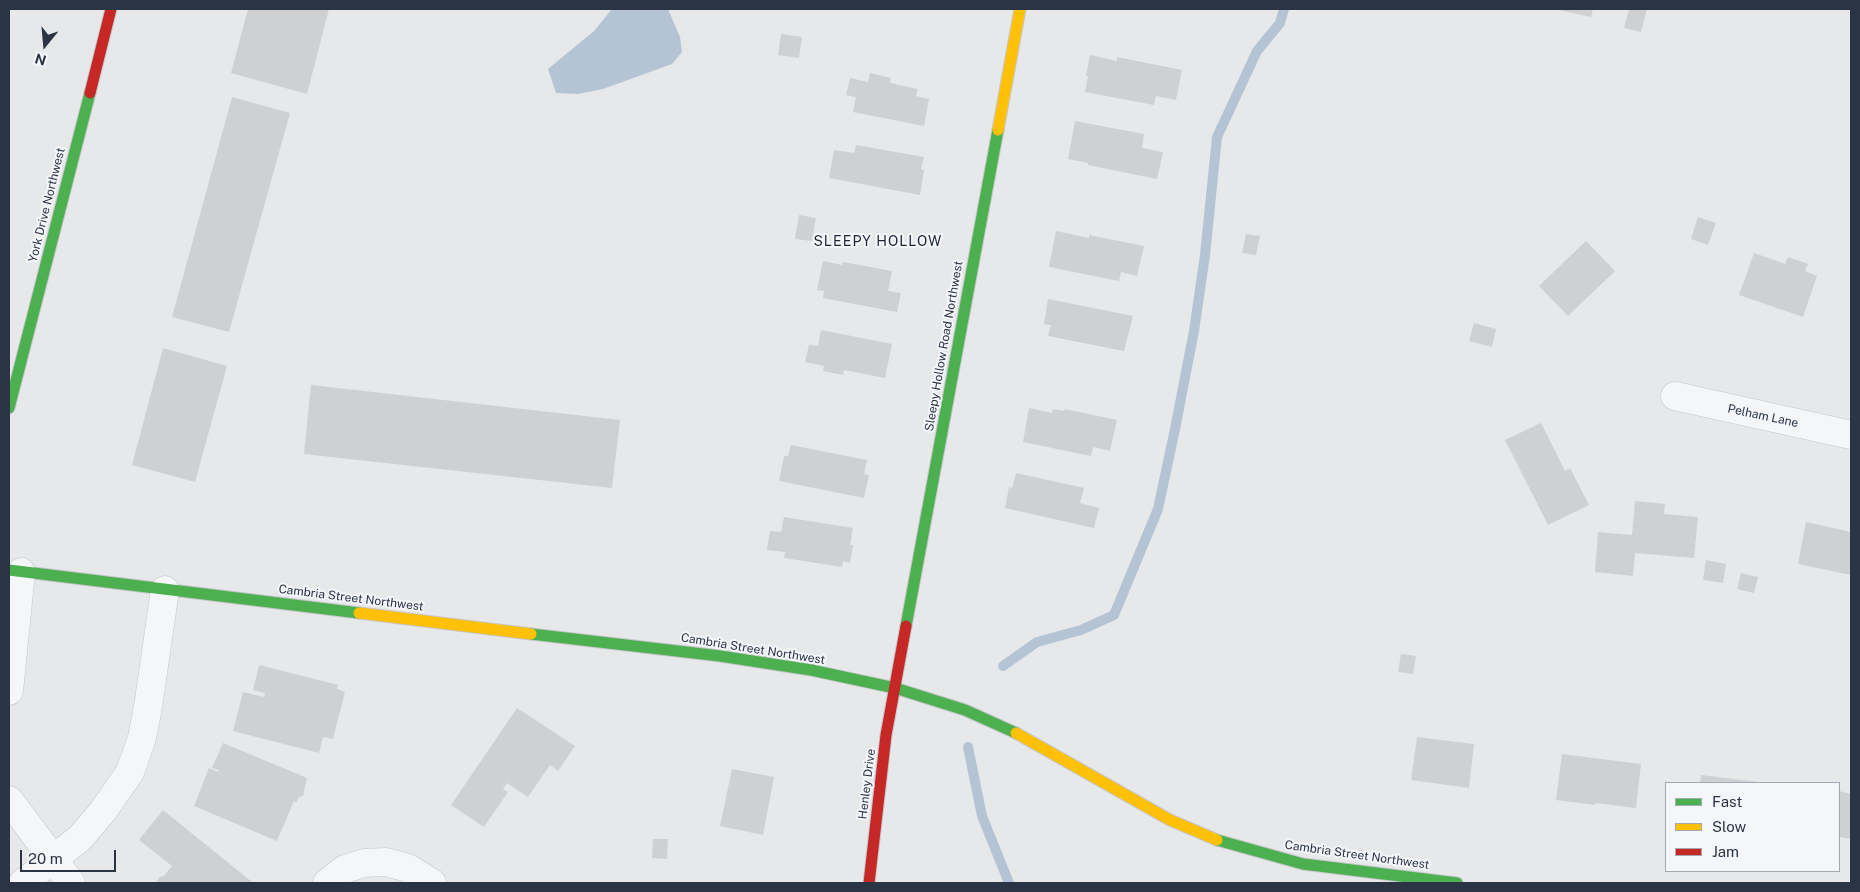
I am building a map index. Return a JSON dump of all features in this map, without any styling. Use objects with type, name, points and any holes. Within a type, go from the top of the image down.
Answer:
[{"type":"street","name":"York Drive Northwest","points":[[9,408],[111,9]]},
{"type":"street","name":"Sleepy Hollow Road Northwest","points":[[895,688],[1020,9]]},
{"type":"street","name":"Pelham Lane","points":[[1675,396],[1851,436]]},
{"type":"street","name":"Cambria Street Northwest","points":[[15,571],[720,656],[811,670],[895,688],[965,710],[1028,738],[1170,820],[1214,838],[1258,853],[1303,864],[1457,883]]},
{"type":"street","points":[[9,691],[15,571]]},
{"type":"street","points":[[23,883],[80,838],[103,811],[130,772],[142,738],[148,707],[165,590]]},
{"type":"street","name":"Henley Drive","points":[[869,883],[886,736],[895,688]]},
{"type":"street","points":[[9,800],[71,883]]},
{"type":"street","points":[[327,883],[345,869],[364,863],[386,862],[408,868],[432,883]]},
{"type":"water","points":[[612,9],[668,9],[680,37],[682,52],[672,64],[603,89],[578,94],[556,93],[548,69],[594,31]]},
{"type":"building","points":[[248,9],[329,9],[307,94],[231,73]]},
{"type":"building","points":[[1554,9],[1593,9],[1591,17]]},
{"type":"building","points":[[1629,9],[1647,9],[1641,32],[1624,28]]},
{"type":"building","points":[[781,34],[802,37],[799,58],[778,55]]},
{"type":"building","points":[[1090,55],[1117,61],[1117,57],[1182,70],[1176,100],[1156,96],[1154,105],[1085,92]]},
{"type":"building","points":[[870,73],[891,78],[890,83],[918,89],[916,96],[929,99],[924,126],[853,112],[856,97],[846,95],[850,78],[868,82]]},
{"type":"building","points":[[232,97],[290,113],[229,332],[172,317]]},
{"type":"building","points":[[1075,121],[1144,134],[1142,148],[1163,152],[1157,179],[1068,159]]},
{"type":"building","points":[[856,145],[924,157],[921,169],[924,170],[920,195],[829,178],[834,150],[854,153]]},
{"type":"building","points":[[799,215],[816,218],[812,241],[795,239]]},
{"type":"building","points":[[1698,217],[1716,223],[1708,245],[1691,239]]},
{"type":"building","points":[[1056,231],[1089,238],[1089,235],[1144,246],[1137,276],[1121,272],[1119,281],[1049,267]]},
{"type":"building","points":[[1246,234],[1260,236],[1256,255],[1242,253]]},
{"type":"building","points":[[1586,241],[1615,271],[1568,316],[1539,286]]},
{"type":"building","points":[[1754,253],[1785,264],[1788,257],[1808,264],[1805,271],[1817,276],[1803,317],[1739,295]]},
{"type":"building","points":[[823,261],[842,265],[843,262],[892,271],[888,291],[901,293],[897,312],[823,298],[824,291],[817,290]]},
{"type":"building","points":[[1048,299],[1133,316],[1124,351],[1048,336],[1051,325],[1044,324]]},
{"type":"building","points":[[1474,323],[1496,329],[1492,347],[1469,341]]},
{"type":"building","points":[[821,330],[892,344],[885,378],[844,370],[843,375],[823,371],[824,366],[805,362],[809,345],[818,346]]},
{"type":"building","points":[[163,348],[227,366],[195,482],[132,465]]},
{"type":"building","points":[[311,385],[620,420],[612,488],[304,454]]},
{"type":"building","points":[[1029,408],[1052,413],[1053,409],[1064,411],[1065,409],[1117,420],[1110,451],[1093,447],[1091,456],[1023,442]]},
{"type":"building","points":[[1541,423],[1565,471],[1570,468],[1589,505],[1548,525],[1505,440]]},
{"type":"building","points":[[791,445],[867,460],[864,474],[869,475],[864,498],[779,481],[784,456],[788,456]]},
{"type":"building","points":[[1016,473],[1084,488],[1080,503],[1099,508],[1094,528],[1005,508],[1009,487],[1012,488]]},
{"type":"building","points":[[1635,501],[1665,504],[1664,514],[1698,517],[1694,558],[1635,553],[1633,576],[1595,572],[1598,532],[1632,535]]},
{"type":"building","points":[[784,517],[853,528],[850,545],[853,545],[850,563],[843,561],[842,567],[784,558],[785,552],[767,550],[770,531],[781,532]]},
{"type":"building","points":[[1806,522],[1851,532],[1851,575],[1798,564]]},
{"type":"building","points":[[1706,560],[1726,564],[1723,583],[1703,580]]},
{"type":"building","points":[[1741,573],[1758,577],[1754,593],[1737,589]]},
{"type":"building","points":[[1401,654],[1416,656],[1413,674],[1398,672]]},
{"type":"building","points":[[259,665],[338,685],[337,689],[345,692],[333,739],[323,737],[319,753],[233,731],[243,692],[264,697],[265,693],[253,690]]},
{"type":"building","points":[[517,708],[575,746],[558,771],[550,765],[528,797],[507,783],[503,789],[508,792],[484,827],[451,805]]},
{"type":"building","points":[[1417,737],[1474,744],[1469,788],[1411,780]]},
{"type":"building","points":[[223,743],[307,778],[303,796],[299,797],[296,803],[294,801],[277,841],[194,806],[209,768],[218,772],[219,770],[212,768]]},
{"type":"building","points":[[1562,754],[1641,764],[1636,808],[1556,800]]},
{"type":"building","points":[[732,769],[774,777],[763,835],[720,826]]},
{"type":"building","points":[[1701,775],[1758,782],[1700,782]]},
{"type":"building","points":[[1840,791],[1851,794],[1851,839],[1840,837]]},
{"type":"building","points":[[163,810],[252,882],[155,883],[172,866],[139,840]]},
{"type":"building","points":[[653,839],[668,839],[667,859],[652,858]]},
{"type":"waterway","points":[[1003,666],[1037,642],[1081,630],[1114,615],[1158,509],[1194,331],[1205,255],[1217,137],[1257,51],[1280,23],[1284,9]]},
{"type":"waterway","points":[[968,747],[982,816],[1009,883]]},
{"type":"traffic: fast","points":[[9,408],[90,93]]},
{"type":"traffic: fast","points":[[906,626],[998,130]]},
{"type":"traffic: fast","points":[[9,570],[359,613]]},
{"type":"traffic: fast","points":[[531,634],[720,656],[811,670],[895,688],[965,710],[1016,733]]},
{"type":"traffic: fast","points":[[1217,840],[1303,864],[1457,883]]},
{"type":"traffic: slow","points":[[998,130],[1020,9]]},
{"type":"traffic: slow","points":[[359,613],[531,634]]},
{"type":"traffic: slow","points":[[1016,733],[1170,820],[1217,840]]},
{"type":"traffic: jam","points":[[90,93],[111,9]]},
{"type":"traffic: jam","points":[[869,883],[886,735],[906,626]]},
{"type":"district","name":"SLEEPY HOLLOW","points":[[878,242]]}]
